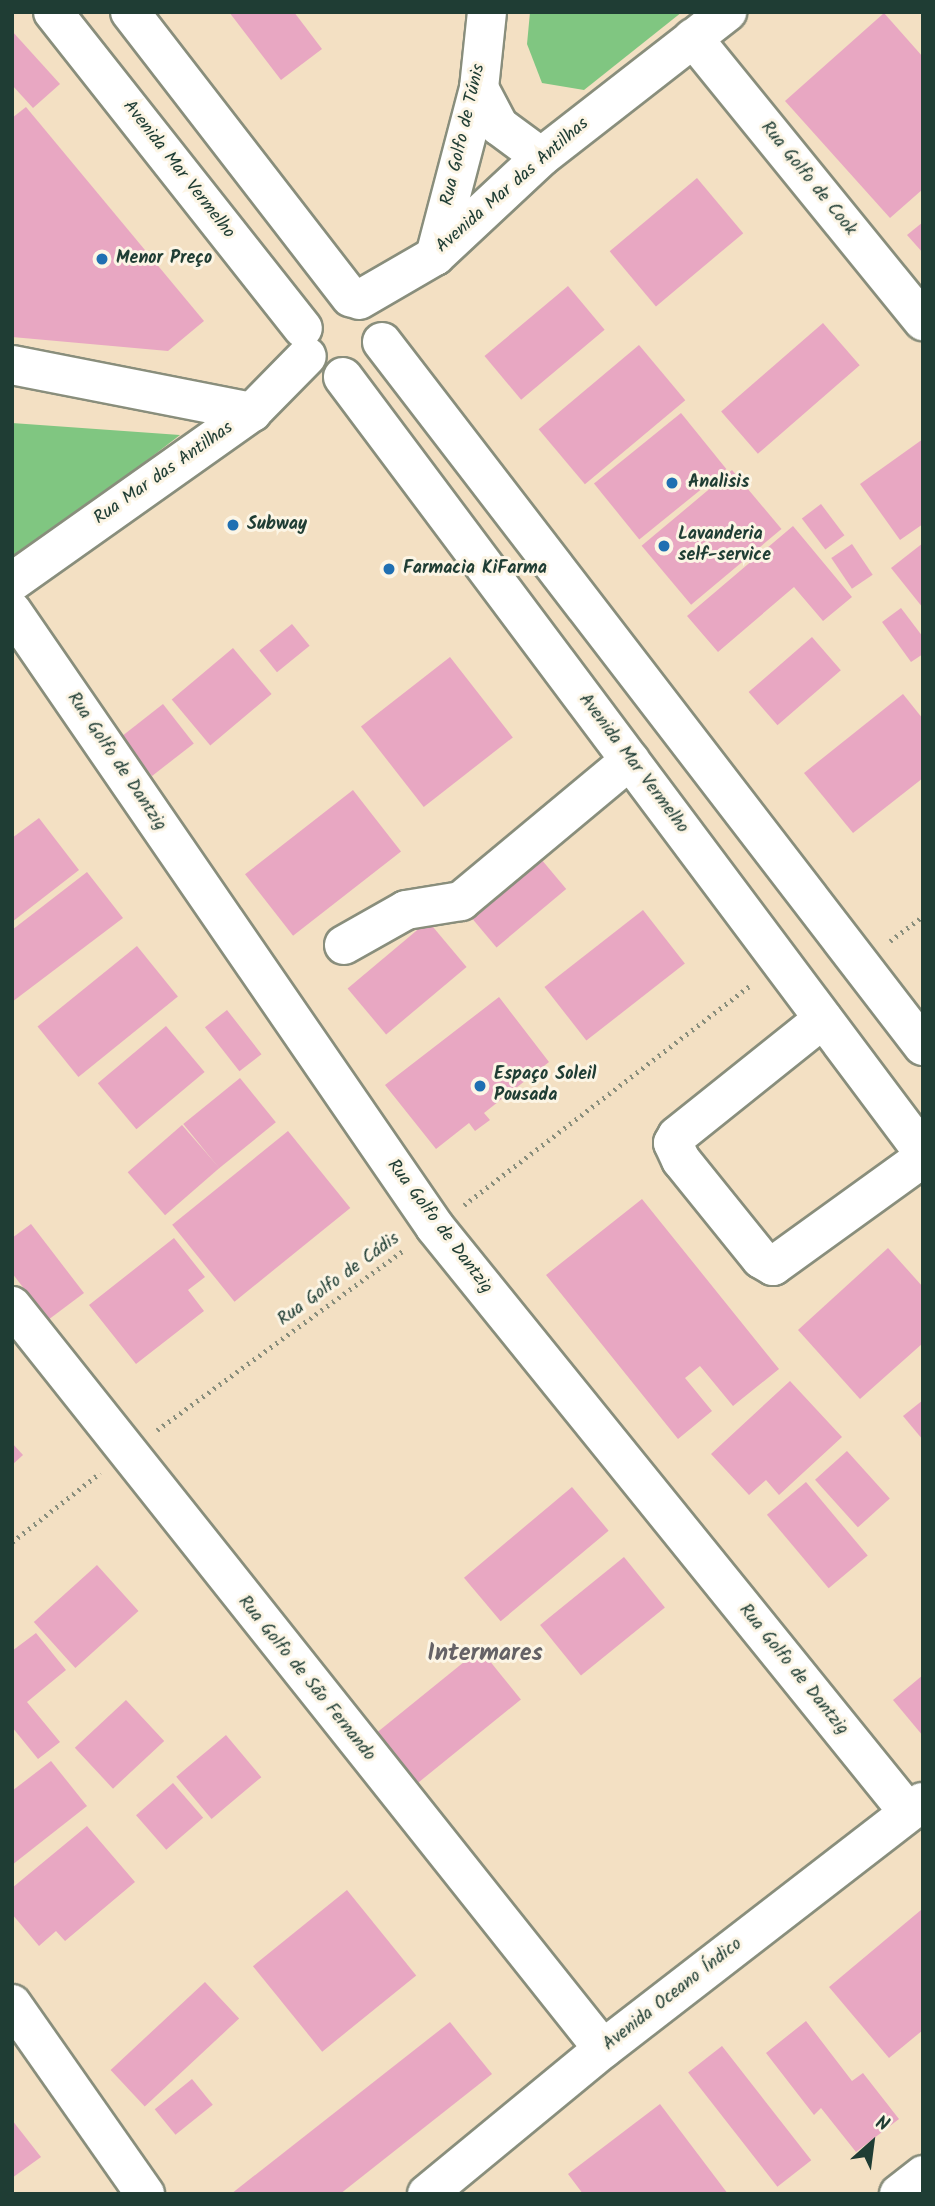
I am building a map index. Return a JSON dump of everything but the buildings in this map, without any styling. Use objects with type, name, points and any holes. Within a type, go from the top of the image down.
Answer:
[{"type":"street","name":"Avenida Mar Vermelho","points":[[53,12],[630,760],[923,1152]]},
{"type":"street","points":[[130,12],[368,316],[923,1045]]},
{"type":"street","name":"Rua Golfo de Túnis","points":[[435,256],[479,88],[487,12]]},
{"type":"street","name":"Avenida Mar das Antilhas","points":[[368,316],[541,157],[727,12]]},
{"type":"street","name":"Rua Golfo de Cook","points":[[693,38],[923,321]]},
{"type":"street","points":[[479,88],[499,126],[541,157]]},
{"type":"street","points":[[333,297],[368,316],[373,363],[320,358],[317,306],[333,297]]},
{"type":"street","name":"Rua Mar das Antilhas","points":[[12,582],[252,412],[320,358]]},
{"type":"street","points":[[12,365],[252,412]]},
{"type":"street","name":"Rua Golfo de Dantzig","points":[[12,611],[435,1227],[916,1807]]},
{"type":"street","points":[[344,945],[407,910],[461,901],[630,760]]},
{"type":"street","points":[[823,1019],[677,1136],[673,1143],[681,1160],[761,1259],[773,1266],[923,1158]]},
{"type":"street","name":"Rua Golfo de São Fernando","points":[[12,1306],[126,1453],[603,2049]]},
{"type":"street","name":"Avenida Oceano Índico","points":[[427,2194],[603,2049],[916,1807]]},
{"type":"street","points":[[12,2004],[145,2194]]},
{"type":"street","points":[[899,2194],[923,2175]]},
{"type":"path","name":"Rua Golfo de Cádis","points":[[12,1542],[126,1453],[435,1227],[782,961]]},
{"type":"green space","points":[[530,12],[682,12],[584,90],[542,83],[527,44]]},
{"type":"green space","points":[[12,423],[180,435],[12,564]]},
{"type":"place","name":"Menor Preço","points":[[102,259]]},
{"type":"place","name":"Analisis","points":[[672,483]]},
{"type":"place","name":"Subway","points":[[233,525]]},
{"type":"place","name":"Lavanderia self-service","points":[[664,546]]},
{"type":"place","name":"Farmacia KiFarma","points":[[389,569]]},
{"type":"place","name":"Espaço Soleil Pousada","points":[[480,1086]]},
{"type":"district","name":"Intermares","points":[[485,1654]]}]
